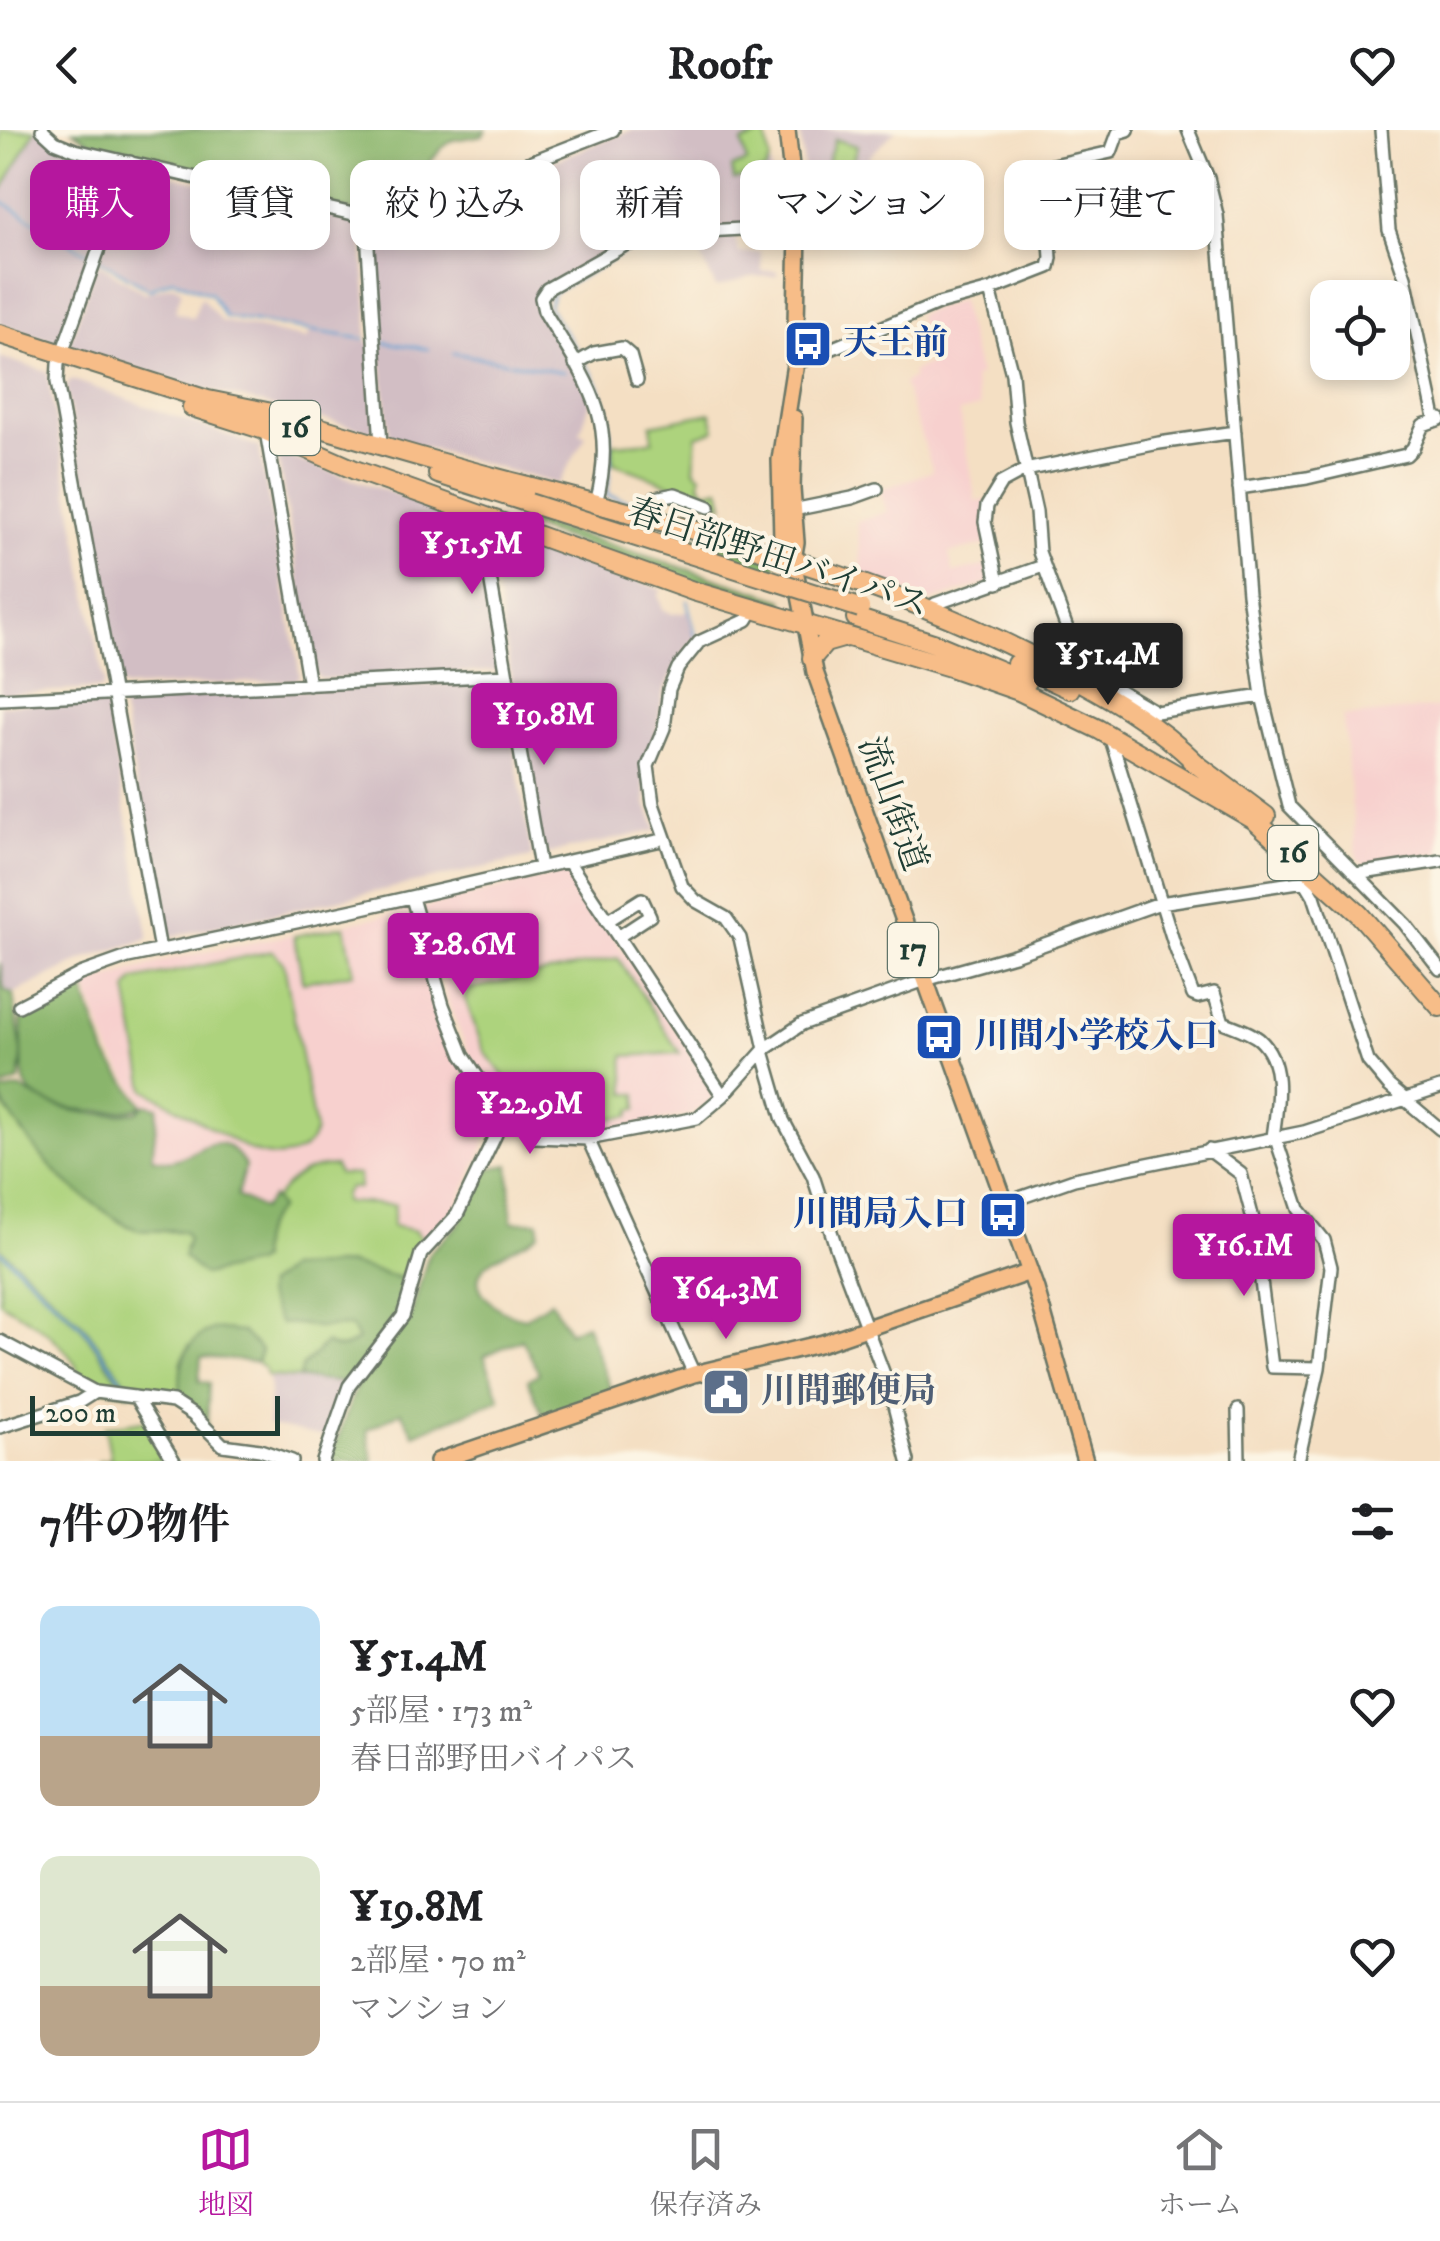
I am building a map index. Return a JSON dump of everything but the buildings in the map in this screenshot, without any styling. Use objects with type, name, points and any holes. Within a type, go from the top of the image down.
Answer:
[{"type":"highway","name":"春日部野田バイパス","points":[[0,334],[266,431],[527,508]]},
{"type":"highway","name":"春日部野田バイパス","points":[[0,346],[203,399],[527,508],[974,646],[1058,682],[1197,764],[1282,829],[1329,871],[1440,989]]},
{"type":"highway","name":"16","points":[[203,399],[266,412],[646,517],[793,560],[933,611],[1023,651],[1098,691],[1174,741],[1197,764]]},
{"type":"highway","name":"16","points":[[266,431],[355,470],[753,610],[986,678],[1051,705],[1110,736],[1258,822]]},
{"type":"highway","name":"春日部野田バイパス","points":[[858,613],[978,660],[1083,708],[1158,752],[1258,822],[1359,914],[1440,1007]]},
{"type":"highway","points":[[812,658],[825,643],[847,637]]},
{"type":"main road","name":"流山街道","points":[[786,130],[790,160]]},
{"type":"main road","name":"流山街道","points":[[793,560],[796,250]]},
{"type":"main road","name":"流山街道","points":[[795,364],[779,471],[782,538],[793,560],[812,658],[834,731],[1052,1336],[1086,1461]]},
{"type":"main road","points":[[438,1461],[694,1374],[824,1343],[1030,1272]]},
{"type":"street","points":[[42,130],[55,142],[75,150],[121,160]]},
{"type":"street","points":[[536,160],[613,130]]},
{"type":"street","points":[[795,364],[938,304],[990,290],[1049,266],[1052,258],[1045,167],[1111,152],[1118,133],[1128,130]]},
{"type":"street","points":[[1188,130],[1208,178],[1217,216],[1248,594],[1262,696],[1289,806],[1405,924],[1440,969]]},
{"type":"street","points":[[1239,488],[1307,478],[1406,455],[1424,425],[1437,418],[1405,277],[1389,230],[1381,130]]},
{"type":"street","points":[[170,171],[350,213]]},
{"type":"street","points":[[596,503],[604,462],[600,414],[540,302],[547,290],[624,246],[688,232],[740,229]]},
{"type":"street","points":[[99,250],[60,359],[57,382],[160,950]]},
{"type":"street","points":[[368,250],[382,445]]},
{"type":"street","points":[[990,290],[1012,374],[1043,566],[1086,671],[1156,712],[1262,696]]},
{"type":"street","points":[[576,364],[594,353],[622,348],[630,355],[637,380]]},
{"type":"street","points":[[266,431],[309,685]]},
{"type":"street","points":[[998,583],[985,522],[987,506],[1002,483],[1025,470],[1159,442],[1235,432]]},
{"type":"street","points":[[793,510],[852,498],[877,488]]},
{"type":"street","points":[[646,517],[655,498],[668,493],[709,507]]},
{"type":"street","points":[[482,514],[540,867]]},
{"type":"street","points":[[933,611],[935,604],[1043,566]]},
{"type":"street","points":[[753,610],[747,620],[699,642],[678,668],[670,689],[664,728],[648,766],[653,804],[682,886],[696,901],[726,918],[740,938],[782,1120],[814,1176],[836,1250],[900,1422],[908,1461]]},
{"type":"street","points":[[0,700],[507,676]]},
{"type":"street","points":[[1110,736],[1160,903],[1194,995],[1214,992],[1223,1022],[1256,1036],[1266,1049],[1280,1083],[1274,1137],[1299,1209],[1324,1240],[1332,1267],[1319,1368],[1298,1461]]},
{"type":"street","points":[[19,1006],[92,969],[160,950],[412,898],[657,841]]},
{"type":"street","points":[[568,861],[723,1096]]},
{"type":"street","points":[[1356,874],[1440,861]]},
{"type":"street","points":[[496,1106],[511,1111],[536,1137],[588,1139],[697,1118],[723,1096],[764,1050],[802,1024],[1160,903],[1304,880],[1314,896],[1368,1061],[1389,1086],[1440,1130]]},
{"type":"street","points":[[324,1461],[349,1386],[403,1316],[421,1254],[458,1215],[496,1134],[496,1106],[463,1055],[443,1005],[412,898]]},
{"type":"street","points":[[607,921],[642,899],[650,916],[618,938]]},
{"type":"street","points":[[1004,1202],[1061,1182],[1304,1132],[1440,1088]]},
{"type":"street","points":[[588,1139],[694,1374]]},
{"type":"street","points":[[1209,1150],[1241,1174],[1253,1218],[1272,1367],[1319,1368]]},
{"type":"street","points":[[2,1346],[95,1392],[173,1402],[194,1415],[223,1445],[260,1450],[292,1461]]},
{"type":"street","points":[[0,1427],[80,1402],[95,1392]]},
{"type":"street","points":[[135,1396],[174,1461]]},
{"type":"street","points":[[1238,1410],[1239,1461]]},
{"type":"shaded area","points":[[0,130],[38,130],[113,160],[30,160],[30,216],[0,198]]},
{"type":"shaded area","points":[[632,130],[765,130],[770,160],[740,160],[740,226],[720,229],[720,160],[580,160],[580,250],[610,250],[542,289],[534,303],[592,397],[580,433],[586,436],[558,484],[390,438],[374,250],[560,250],[560,160],[555,160]]},
{"type":"shaded area","points":[[800,130],[896,130],[868,160],[803,160]]},
{"type":"shaded area","points":[[170,175],[190,180],[190,250],[330,250],[330,212],[350,216],[350,250],[363,250],[366,337],[225,316],[213,293],[173,277],[148,287],[100,258],[103,250],[170,250]]},
{"type":"shaded area","points":[[0,201],[30,219],[30,250],[81,250],[88,260],[61,337],[53,341],[0,324]]},
{"type":"shaded area","points":[[720,237],[735,237],[739,253],[761,252],[762,271],[778,271],[778,276],[751,277],[716,288],[698,250],[720,250]]},
{"type":"shaded area","points":[[97,263],[145,293],[173,285],[182,290],[175,311],[193,318],[201,297],[221,321],[307,339],[310,331],[366,340],[371,345],[374,432],[197,387],[73,348],[70,342]]},
{"type":"shaded area","points":[[960,300],[979,376],[973,378],[980,407],[959,412],[976,502],[987,500],[989,544],[949,553],[953,573],[992,564],[995,581],[931,601],[862,574],[857,521],[887,512],[880,490],[933,471],[903,383],[913,378],[911,372],[932,363],[917,315]]},
{"type":"shaded area","points":[[0,357],[47,372],[104,683],[101,689],[0,694]]},
{"type":"shaded area","points":[[71,379],[259,447],[300,675],[297,680],[125,688],[119,683],[66,388]]},
{"type":"shaded area","points":[[283,455],[470,520],[499,666],[496,671],[321,679],[315,674],[278,459]]},
{"type":"shaded area","points":[[492,526],[662,590],[658,595],[663,610],[673,614],[689,612],[695,638],[679,659],[663,693],[657,731],[643,766],[647,806],[657,830],[547,854],[541,850],[487,534]]},
{"type":"shaded area","points":[[484,682],[505,697],[532,857],[164,938],[122,706],[126,698]]},
{"type":"shaded area","points":[[101,700],[106,704],[149,939],[89,957],[13,994],[4,991],[0,963],[0,705]]},
{"type":"shaded area","points":[[1440,707],[1440,853],[1370,868],[1357,858],[1343,717]]},
{"type":"shaded area","points":[[570,871],[718,1095],[690,1115],[589,1134],[535,1133],[500,1100],[469,1054],[449,1005],[421,911]]},
{"type":"shaded area","points":[[408,911],[458,1059],[489,1104],[492,1121],[479,1159],[448,1221],[425,1241],[420,1241],[422,1236],[392,1227],[394,1205],[344,1202],[344,1194],[350,1188],[359,1188],[359,1175],[288,1181],[262,1209],[236,1196],[245,1166],[235,1150],[221,1144],[168,1161],[152,1158],[158,1108],[145,1104],[110,1053],[86,985],[171,959]]},
{"type":"shaded area","points":[[267,1376],[341,1383],[330,1438],[268,1425]]},
{"type":"green space","points":[[0,130],[35,130],[1,192],[0,192]]},
{"type":"green space","points":[[73,130],[486,130],[483,135],[453,140],[432,160],[350,160],[350,211],[330,206],[330,160],[190,160],[190,170],[170,165],[170,160],[153,160],[90,142]]},
{"type":"green space","points":[[754,130],[765,130],[770,160],[746,160],[742,143],[757,137]]},
{"type":"green space","points":[[835,139],[857,146],[853,160],[828,160]]},
{"type":"green space","points":[[740,165],[740,178],[734,180],[732,168]]},
{"type":"green space","points":[[711,413],[715,430],[697,436],[694,469],[701,475],[700,484],[706,491],[720,488],[724,505],[613,463],[613,444],[653,441],[651,425]]},
{"type":"green space","points":[[535,495],[774,559],[779,576],[534,499]]},
{"type":"green space","points":[[528,519],[784,600],[785,615],[520,523]]},
{"type":"green space","points":[[345,926],[354,973],[303,982],[294,936]]},
{"type":"green space","points":[[273,951],[284,964],[315,1131],[304,1148],[279,1156],[251,1151],[145,1089],[127,990],[134,980]]},
{"type":"green space","points":[[618,958],[680,1053],[624,1056],[626,1094],[637,1094],[638,1109],[631,1110],[630,1116],[538,1120],[484,1051],[464,996],[470,989]]},
{"type":"green space","points":[[0,963],[4,990],[13,994],[22,1054],[19,1081],[0,1088]]},
{"type":"green space","points":[[83,987],[106,1055],[142,1104],[138,1108],[94,1111],[59,1106],[44,1101],[25,1084],[21,1021]]},
{"type":"green space","points":[[20,1088],[61,1107],[91,1113],[137,1112],[145,1104],[158,1107],[152,1158],[168,1161],[209,1145],[226,1145],[245,1166],[237,1196],[262,1209],[272,1197],[279,1208],[263,1231],[260,1260],[204,1275],[183,1257],[188,1239],[184,1232],[139,1230],[99,1207],[55,1171],[16,1123],[0,1092]]},
{"type":"green space","points":[[0,1102],[60,1177],[121,1223],[139,1230],[185,1232],[188,1239],[184,1248],[255,1264],[260,1260],[263,1232],[279,1208],[274,1200],[280,1192],[307,1171],[335,1166],[338,1174],[359,1175],[359,1188],[349,1188],[344,1202],[395,1205],[392,1226],[417,1231],[422,1237],[401,1278],[349,1264],[288,1269],[297,1321],[319,1328],[339,1324],[352,1327],[358,1340],[342,1348],[325,1343],[302,1367],[299,1378],[267,1376],[257,1362],[261,1350],[241,1332],[189,1345],[181,1363],[181,1401],[172,1396],[134,1393],[84,1325],[0,1248]]},
{"type":"green space","points":[[509,1165],[512,1222],[539,1222],[539,1233],[486,1265],[479,1283],[484,1295],[507,1313],[525,1318],[551,1301],[569,1332],[586,1324],[613,1395],[545,1420],[528,1380],[539,1373],[522,1339],[484,1356],[500,1399],[414,1434],[401,1412],[367,1430],[373,1461],[330,1461],[358,1381],[411,1315],[429,1253],[459,1224],[487,1169]]},
{"type":"green space","points":[[0,1252],[81,1327],[129,1394],[85,1385],[61,1346],[0,1302]]},
{"type":"green space","points":[[349,1264],[409,1281],[401,1309],[347,1383],[299,1378],[302,1367],[326,1343],[342,1348],[358,1340],[352,1327],[280,1324],[266,1295],[267,1285],[288,1269]]},
{"type":"green space","points":[[212,1329],[242,1332],[261,1350],[257,1362],[201,1357],[199,1382],[209,1383],[207,1426],[181,1401],[180,1378],[188,1350]]},
{"type":"green space","points":[[148,1420],[172,1461],[97,1461],[111,1459],[105,1427]]},
{"type":"waterway","points":[[0,200],[87,253]]},
{"type":"waterway","points":[[580,355],[548,307],[553,293],[632,250]]},
{"type":"waterway","points":[[100,260],[149,289],[173,279],[211,294],[225,317],[365,339]]},
{"type":"waterway","points":[[384,342],[428,349]]},
{"type":"waterway","points":[[453,353],[564,372]]},
{"type":"waterway","points":[[584,362],[593,375]]},
{"type":"waterway","points":[[590,375],[600,390],[608,419],[611,449],[607,495],[645,506]]},
{"type":"waterway","points":[[656,509],[698,521]]},
{"type":"waterway","points":[[687,601],[696,637]]},
{"type":"waterway","points":[[0,1251],[84,1328],[131,1392]]},
{"type":"place","name":"天王前","points":[[808,344]]},
{"type":"place","name":"川間小学校入口","points":[[939,1037]]},
{"type":"place","name":"川間局入口","points":[[1003,1215]]},
{"type":"place","name":"川間郵便局","points":[[726,1392]]}]
